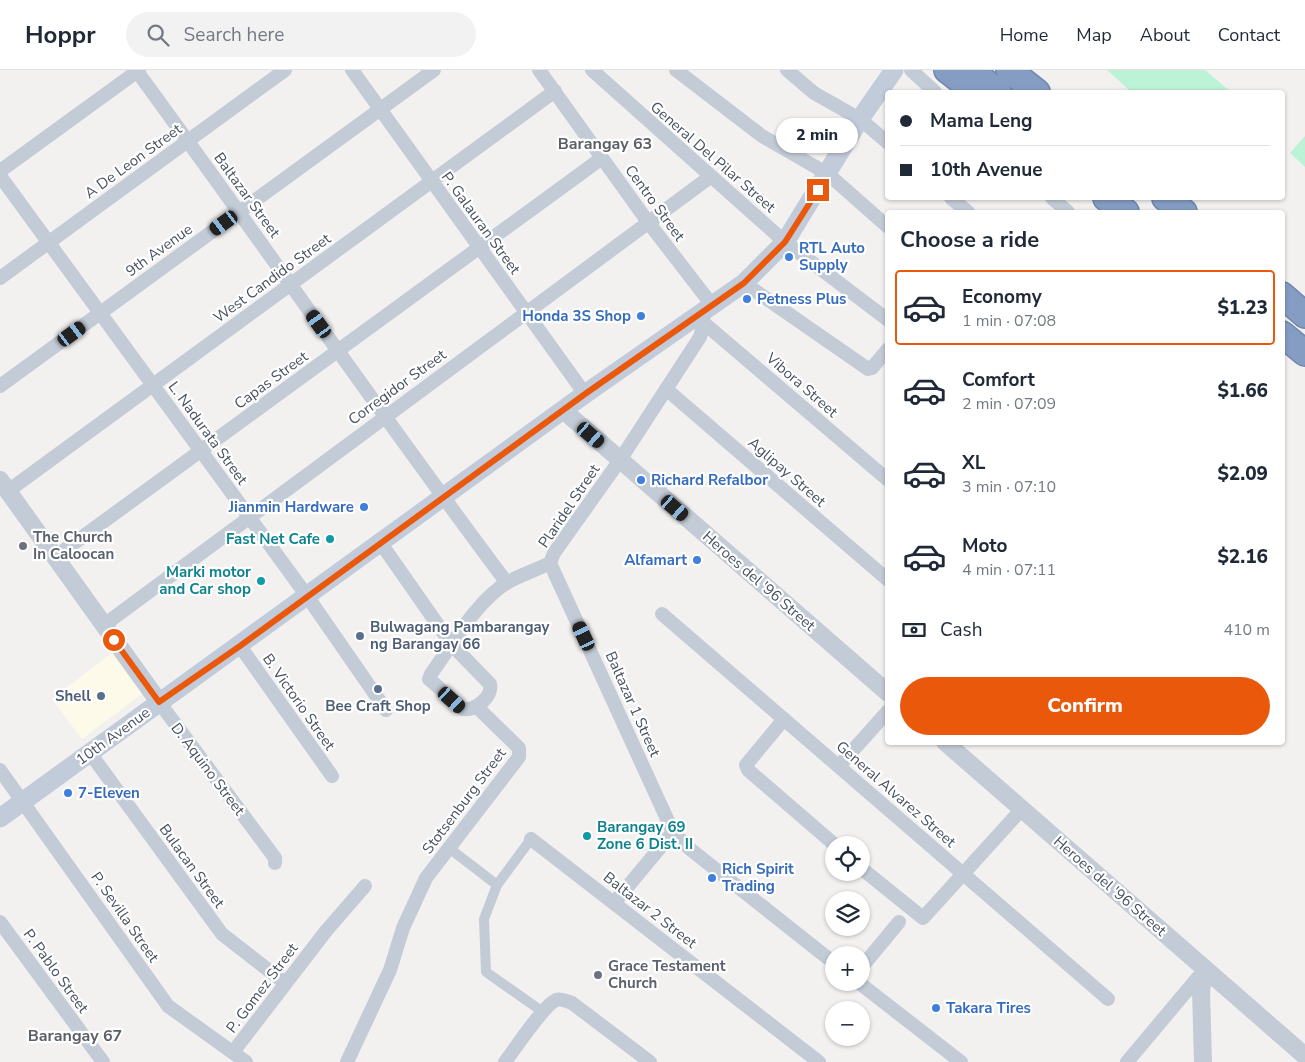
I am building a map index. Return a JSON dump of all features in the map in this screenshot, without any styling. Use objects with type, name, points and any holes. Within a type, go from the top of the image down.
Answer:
[{"type":"highway","points":[[947,70],[972,90]]},
{"type":"highway","points":[[971,70],[996,90]]},
{"type":"highway","points":[[1010,70],[1035,90]]},
{"type":"highway","points":[[1032,70],[1056,90]]},
{"type":"highway","points":[[1109,200],[1123,210]]},
{"type":"highway","points":[[1126,200],[1138,210]]},
{"type":"highway","points":[[1168,200],[1181,210]]},
{"type":"highway","points":[[1177,200],[1190,210]]},
{"type":"highway","points":[[1285,298],[1305,315]]},
{"type":"highway","points":[[1285,337],[1305,354]]},
{"type":"main road","name":"10th Avenue","points":[[0,818],[159,702],[240,646],[585,394],[704,314],[744,283],[785,242],[860,119],[894,70]]},
{"type":"street","name":"Baltazar Street","points":[[137,70],[240,211],[443,497],[507,583]]},
{"type":"street","points":[[0,171],[137,70]]},
{"type":"street","name":"A De Leon Street","points":[[0,278],[285,70]]},
{"type":"street","name":"P. Galauran Street","points":[[352,70],[585,394]]},
{"type":"street","name":"9th Avenue","points":[[0,386],[434,70]]},
{"type":"street","name":"Centro Street","points":[[539,70],[648,222],[704,314]]},
{"type":"street","name":"General Del Pilar Street","points":[[592,70],[785,242],[885,318]]},
{"type":"street","points":[[676,70],[762,136],[828,174],[885,223]]},
{"type":"street","points":[[787,70],[814,92],[860,119],[885,140]]},
{"type":"street","points":[[911,70],[934,90]]},
{"type":"street","name":"West Candido Street","points":[[4,486],[153,385],[555,90]]},
{"type":"street","name":"Capas Street","points":[[55,558],[602,158]]},
{"type":"street","name":"L. Nadurata Street","points":[[0,176],[307,596],[386,710]]},
{"type":"street","name":"Corregidor Street","points":[[104,624],[710,176]]},
{"type":"street","points":[[953,200],[965,210]]},
{"type":"street","points":[[1054,200],[1066,210]]},
{"type":"street","points":[[744,283],[868,369],[872,368],[885,353]]},
{"type":"street","name":"Plaridel Street","points":[[476,707],[469,710],[463,709],[429,679],[431,674],[487,600],[507,583],[550,564],[554,552],[620,460],[700,336],[704,314]]},
{"type":"street","name":"Vibora Street","points":[[704,314],[885,477]]},
{"type":"street","name":"Aglipay Street","points":[[666,389],[885,576]]},
{"type":"street","name":"Heroes del '96 Street","points":[[563,410],[885,690]]},
{"type":"street","name":"D. Aquino Street","points":[[4,486],[159,702],[275,858],[275,863]]},
{"type":"street","points":[[380,542],[452,645],[490,684],[490,693],[476,707]]},
{"type":"street","name":"Baltazar 1 Street","points":[[550,564],[677,836],[825,956]]},
{"type":"street","name":"General Alvarez Street","points":[[662,614],[1108,999]]},
{"type":"street","name":"B. Victorio Street","points":[[240,646],[332,776]]},
{"type":"street","name":"Stotsenburg Street","points":[[347,1062],[390,970],[412,908],[426,878],[520,752],[519,748],[476,707]]},
{"type":"street","points":[[839,766],[885,714]]},
{"type":"street","points":[[784,719],[746,765],[748,770],[825,837]]},
{"type":"street","name":"Heroes del '96 Street","points":[[948,745],[1305,1056]]},
{"type":"street","name":"Bulacan Street","points":[[90,753],[222,934],[285,983]]},
{"type":"street","name":"P. Sevilla Street","points":[[0,770],[168,1006],[246,1062]]},
{"type":"street","points":[[870,875],[923,918],[1022,810]]},
{"type":"street","points":[[614,903],[677,836]]},
{"type":"street","points":[[531,839],[497,885],[484,919],[486,972],[543,1012]]},
{"type":"street","name":"Baltazar 2 Street","points":[[531,839],[819,1062]]},
{"type":"street","points":[[449,848],[497,885]]},
{"type":"street","name":"P. Gomez Street","points":[[233,1052],[326,931],[365,886]]},
{"type":"street","name":"P. Pablo Street","points":[[0,922],[103,1062]]},
{"type":"street","points":[[870,957],[899,922]]},
{"type":"street","points":[[1128,1062],[1205,969]]},
{"type":"street","points":[[1203,1062],[1201,990],[1205,969]]},
{"type":"street","points":[[870,991],[961,1062]]},
{"type":"street","points":[[505,1062],[543,1012],[554,1001],[561,999],[572,1003],[650,1062]]},
{"type":"shaded area","points":[[112,653],[142,694],[82,739],[52,699]]},
{"type":"green space","points":[[1107,70],[1205,70],[1229,90],[1129,90]]},
{"type":"green space","points":[[1305,136],[1305,167],[1290,153]]},
{"type":"place","name":"RTL Auto Supply","points":[[789,257]]},
{"type":"place","name":"Petness Plus","points":[[747,299]]},
{"type":"place","name":"Honda 3S Shop","points":[[641,316]]},
{"type":"place","name":"Richard Refalbor","points":[[641,480]]},
{"type":"place","name":"Jianmin Hardware","points":[[364,507]]},
{"type":"place","name":"Fast Net Cafe","points":[[330,539]]},
{"type":"place","name":"The Church In Caloocan","points":[[23,546]]},
{"type":"place","name":"Alfamart","points":[[697,560]]},
{"type":"place","name":"Marki motor and Car shop","points":[[261,581]]},
{"type":"place","name":"Bulwagang Pambarangay ng Barangay 66","points":[[360,636]]},
{"type":"place","name":"Bee Craft Shop","points":[[378,689]]},
{"type":"place","name":"Shell","points":[[101,696]]},
{"type":"place","name":"7-Eleven","points":[[68,793]]},
{"type":"place","name":"Barangay 69 Zone 6 Dist. II","points":[[587,836]]},
{"type":"place","name":"Rich Spirit Trading","points":[[712,878]]},
{"type":"place","name":"Grace Testament Church","points":[[598,975]]},
{"type":"place","name":"Takara Tires","points":[[936,1008]]},
{"type":"district","name":"Barangay 63","points":[[605,144]]},
{"type":"district","name":"Barangay 67","points":[[75,1036]]},
{"type":"route","points":[[114,640],[159,702],[240,646],[351,563],[585,394],[744,283],[785,242],[818,190]]}]
